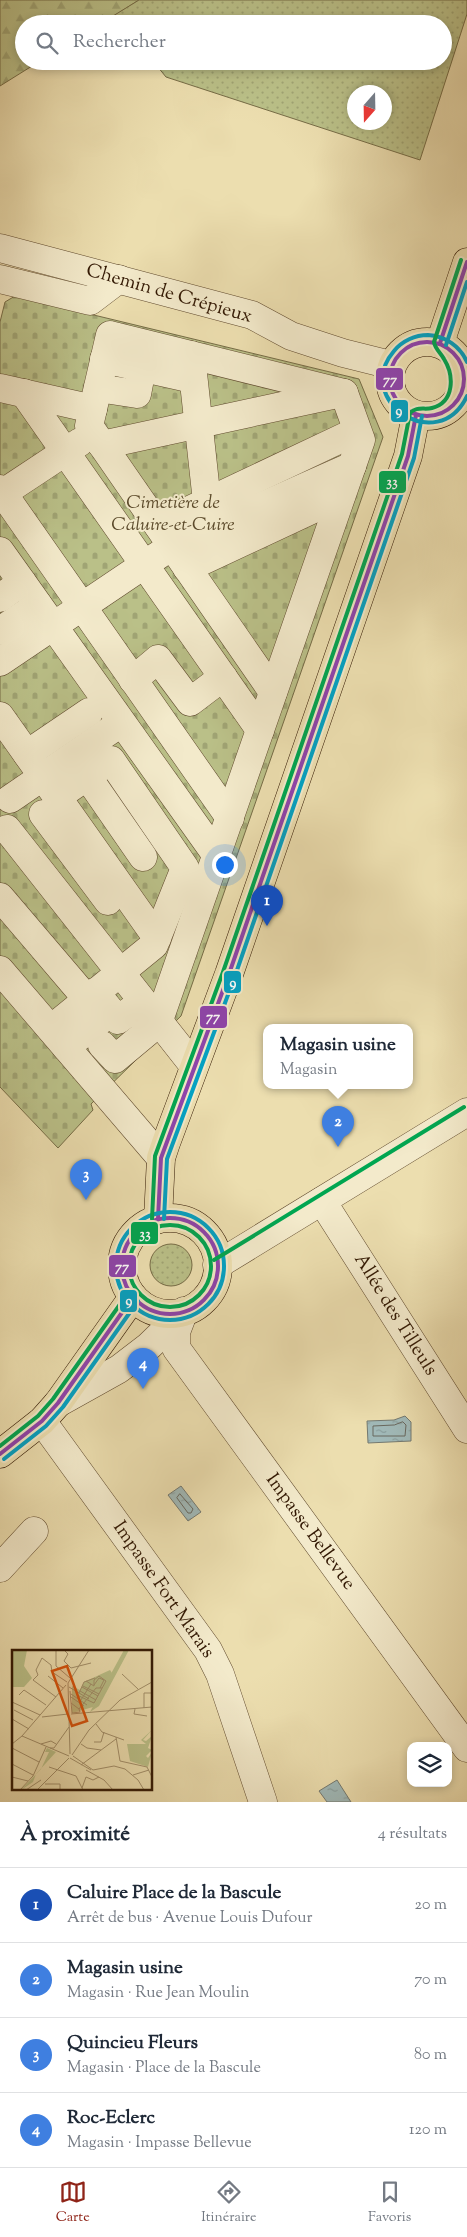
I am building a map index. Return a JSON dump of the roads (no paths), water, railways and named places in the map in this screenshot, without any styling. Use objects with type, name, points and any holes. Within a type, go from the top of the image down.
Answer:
[{"type":"main road","points":[[440,343],[467,262]]},
{"type":"main road","points":[[422,342],[440,343],[459,359],[465,383],[456,403],[447,410],[432,415],[416,415],[405,409],[396,400],[390,389],[391,365],[406,347],[422,342]]},
{"type":"main road","points":[[158,1219],[161,1158],[229,974],[408,456],[416,415]]},
{"type":"main road","points":[[158,1219],[179,1220],[199,1228],[209,1238],[215,1251],[217,1265],[216,1280],[208,1294],[198,1305],[184,1312],[170,1314],[156,1312],[144,1306],[133,1297],[123,1278],[122,1263],[125,1248],[133,1235],[144,1225],[158,1219]]},
{"type":"main road","points":[[0,1454],[50,1412],[133,1297]]},
{"type":"street","name":"Chemin de Crépieux","points":[[0,248],[252,314],[291,336],[391,365]]},
{"type":"street","points":[[1,284],[90,301],[119,279]]},
{"type":"street","points":[[192,367],[110,335],[104,359],[97,419],[165,535],[273,692]]},
{"type":"street","points":[[104,359],[142,368],[192,367],[344,393]]},
{"type":"street","points":[[192,367],[207,502]]},
{"type":"street","points":[[142,368],[137,394],[97,419],[66,452],[1,491],[230,818]]},
{"type":"street","points":[[12,390],[97,419],[198,424],[344,393]]},
{"type":"street","points":[[12,390],[66,452],[260,730]]},
{"type":"street","points":[[158,1023],[361,440],[344,393]]},
{"type":"street","points":[[0,631],[45,615],[82,606],[144,563],[165,535],[207,502],[357,431]]},
{"type":"street","points":[[165,535],[352,466]]},
{"type":"street","points":[[187,568],[341,496]]},
{"type":"street","points":[[0,598],[8,567]]},
{"type":"street","points":[[8,567],[45,615],[217,856]]},
{"type":"street","points":[[0,662],[45,615]]},
{"type":"street","points":[[140,690],[158,659],[174,681],[183,708],[215,666]]},
{"type":"street","points":[[174,681],[215,666]]},
{"type":"street","points":[[27,754],[89,712]]},
{"type":"street","points":[[0,718],[27,754],[47,796],[131,931]]},
{"type":"street","points":[[5,796],[47,796],[82,764],[121,723]]},
{"type":"street","points":[[63,730],[82,764],[143,857]]},
{"type":"street","points":[[82,764],[111,760],[185,868],[156,942],[119,973],[118,1013]]},
{"type":"street","points":[[5,796],[15,811],[12,824],[4,830],[119,973],[118,1013],[102,1045],[66,1046]]},
{"type":"street","points":[[77,842],[156,942],[178,966]]},
{"type":"street","points":[[0,898],[118,1013],[158,1023],[194,1066]]},
{"type":"street","points":[[0,970],[161,1158]]},
{"type":"street","points":[[66,1046],[118,1013]]},
{"type":"street","points":[[217,1265],[467,1112]]},
{"type":"street","name":"Allée des Tilleuls","points":[[322,1201],[467,1429]]},
{"type":"street","points":[[50,1412],[119,1369],[149,1346],[184,1312]]},
{"type":"street","name":"Impasse Bellevue","points":[[184,1312],[176,1332],[176,1348],[466,1747]]},
{"type":"street","name":"Impasse Fort Marais","points":[[50,1412],[208,1650],[220,1674],[263,1802]]},
{"type":"street","points":[[0,1568],[34,1531]]},
{"type":"water","points":[[405,1416],[411,1422],[411,1441],[368,1443],[367,1421],[394,1420]]},
{"type":"water","points":[[181,1486],[201,1512],[188,1521],[168,1495]]},
{"type":"water","points":[[337,1780],[351,1802],[327,1802],[319,1791]]},
{"type":"place","name":"Caluire Place de la Bascule","points":[[267,926]]},
{"type":"place","name":"Magasin usine","points":[[338,1147]]},
{"type":"place","name":"Quincieu Fleurs","points":[[86,1200]]},
{"type":"place","name":"Roc-Eclerc","points":[[143,1389]]},
{"type":"park label","name":"Cimetière de Caluire-et-Cuire","points":[[173,514]]}]
